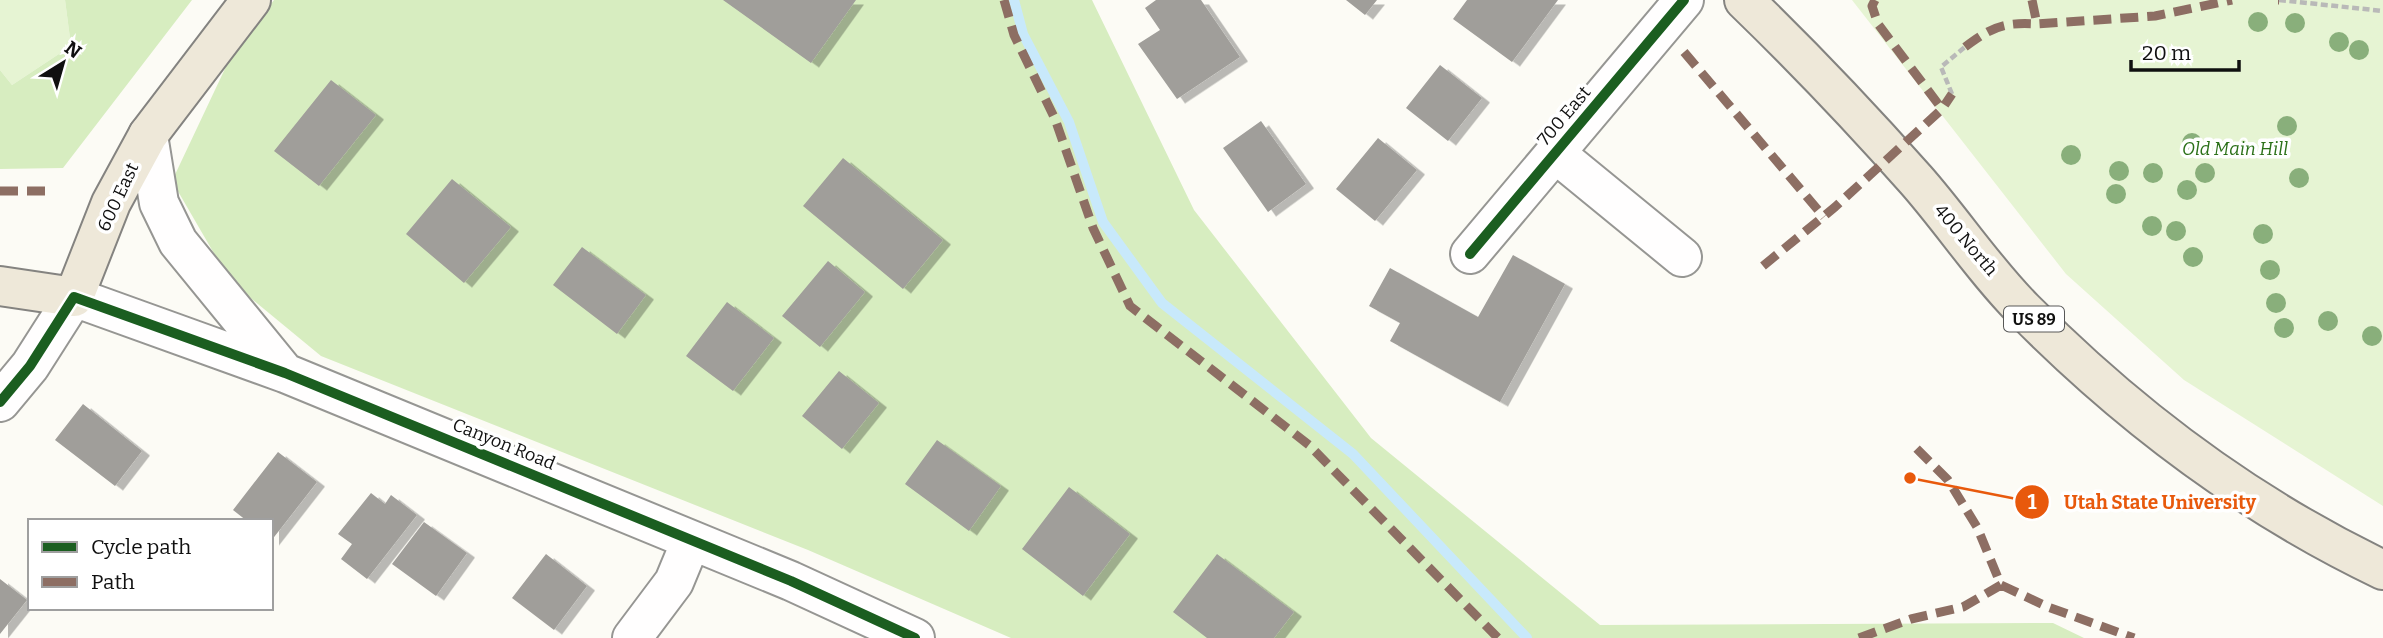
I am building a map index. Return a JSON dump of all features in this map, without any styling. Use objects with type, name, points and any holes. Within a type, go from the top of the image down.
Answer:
[{"type":"main road","name":"600 East","points":[[74,297],[111,204],[148,135],[251,0]]},
{"type":"main road","name":"400 North","points":[[1744,0],[1802,55],[1916,181],[2023,309],[2131,409],[2208,468],[2316,538],[2383,570]]},
{"type":"main road","name":"Canyon Road","points":[[0,286],[74,297]]},
{"type":"street","name":"700 East","points":[[1471,254],[1684,0]]},
{"type":"street","points":[[148,135],[159,203],[178,242],[285,373]]},
{"type":"street","points":[[1555,153],[1682,257]]},
{"type":"street","name":"Canyon Road","points":[[74,297],[285,373],[791,581],[915,638]]},
{"type":"street","name":"600 East","points":[[0,402],[30,366],[74,297]]},
{"type":"street","points":[[632,638],[674,582],[691,541]]},
{"type":"path","points":[[2279,0],[2383,11]]},
{"type":"path","points":[[1952,94],[1941,67],[1965,47]]},
{"type":"green space","points":[[0,0],[65,0],[71,46],[12,85],[0,70]]},
{"type":"green space","points":[[65,0],[192,0],[63,168],[0,169],[0,70],[12,85],[71,46]]},
{"type":"green space","points":[[274,0],[1092,0],[1194,210],[1371,438],[1600,625],[2053,623],[2084,638],[1011,638],[808,550],[321,356],[230,281],[172,181],[231,56]]},
{"type":"green space","name":"Old Main Hill","points":[[1852,0],[2383,0],[2383,506],[2184,380],[2066,274]]},
{"type":"building","points":[[723,0],[856,0],[811,63]]},
{"type":"building","points":[[1156,0],[1201,0],[1240,57],[1177,99],[1138,44],[1160,30],[1145,8]]},
{"type":"building","points":[[1346,0],[1377,0],[1365,15]]},
{"type":"building","points":[[1467,0],[1558,0],[1512,62],[1453,19]]},
{"type":"building","points":[[1440,65],[1482,98],[1448,141],[1406,108]]},
{"type":"building","points":[[331,80],[376,115],[319,186],[274,151]]},
{"type":"building","points":[[1261,121],[1306,184],[1268,212],[1223,148]]},
{"type":"building","points":[[1378,138],[1417,170],[1375,221],[1336,189]]},
{"type":"building","points":[[843,158],[943,240],[903,289],[803,206]]},
{"type":"building","points":[[452,179],[511,227],[464,283],[406,234]]},
{"type":"building","points":[[582,247],[646,295],[617,334],[553,285]]},
{"type":"building","points":[[1513,255],[1565,284],[1500,402],[1390,341],[1400,323],[1369,306],[1390,268],[1478,317]]},
{"type":"building","points":[[828,261],[865,292],[820,347],[782,316]]},
{"type":"building","points":[[727,302],[774,338],[733,391],[686,356]]},
{"type":"building","points":[[839,371],[879,403],[842,449],[802,416]]},
{"type":"building","points":[[83,404],[142,451],[115,486],[55,440]]},
{"type":"building","points":[[937,440],[1001,486],[969,531],[905,484]]},
{"type":"building","points":[[278,452],[317,482],[273,538],[273,519],[244,519],[233,510]]},
{"type":"building","points":[[1069,487],[1130,534],[1083,596],[1022,549]]},
{"type":"building","points":[[371,493],[385,504],[391,495],[417,515],[367,579],[341,559],[352,544],[338,534]]},
{"type":"building","points":[[424,522],[467,553],[436,596],[392,564]]},
{"type":"building","points":[[546,554],[587,586],[554,630],[512,598]]},
{"type":"building","points":[[1217,554],[1294,612],[1274,638],[1207,638],[1173,612]]},
{"type":"building","points":[[0,579],[27,600],[0,634]]},
{"type":"waterway","points":[[1014,0],[1023,34],[1069,122],[1103,222],[1162,303],[1353,454],[1527,638]]},
{"type":"marked path","points":[[1004,0],[1014,35],[1055,119],[1093,228],[1130,306],[1309,445],[1498,638]]},
{"type":"marked path","points":[[1875,0],[1872,6],[1878,24],[1942,109]]},
{"type":"marked path","points":[[2032,0],[2037,24],[2155,16],[2232,0]]},
{"type":"marked path","points":[[1965,47],[1998,27],[2037,24]]},
{"type":"marked path","points":[[1684,52],[1824,217]]},
{"type":"marked path","points":[[1763,266],[1835,207],[1942,109],[1952,94]]},
{"type":"marked path","points":[[0,191],[48,191]]},
{"type":"marked path","points":[[1859,638],[1911,619],[1963,607],[2001,585],[1977,527],[1948,480],[1911,443]]},
{"type":"marked path","points":[[2001,585],[2048,607],[2134,638]]},
{"type":"cycle path","points":[[1470,254],[1684,0]]},
{"type":"cycle path","points":[[0,402],[30,366],[74,297],[285,373],[791,581],[915,638]]},
{"type":"place","name":"Utah State University","points":[[1910,478]]}]
